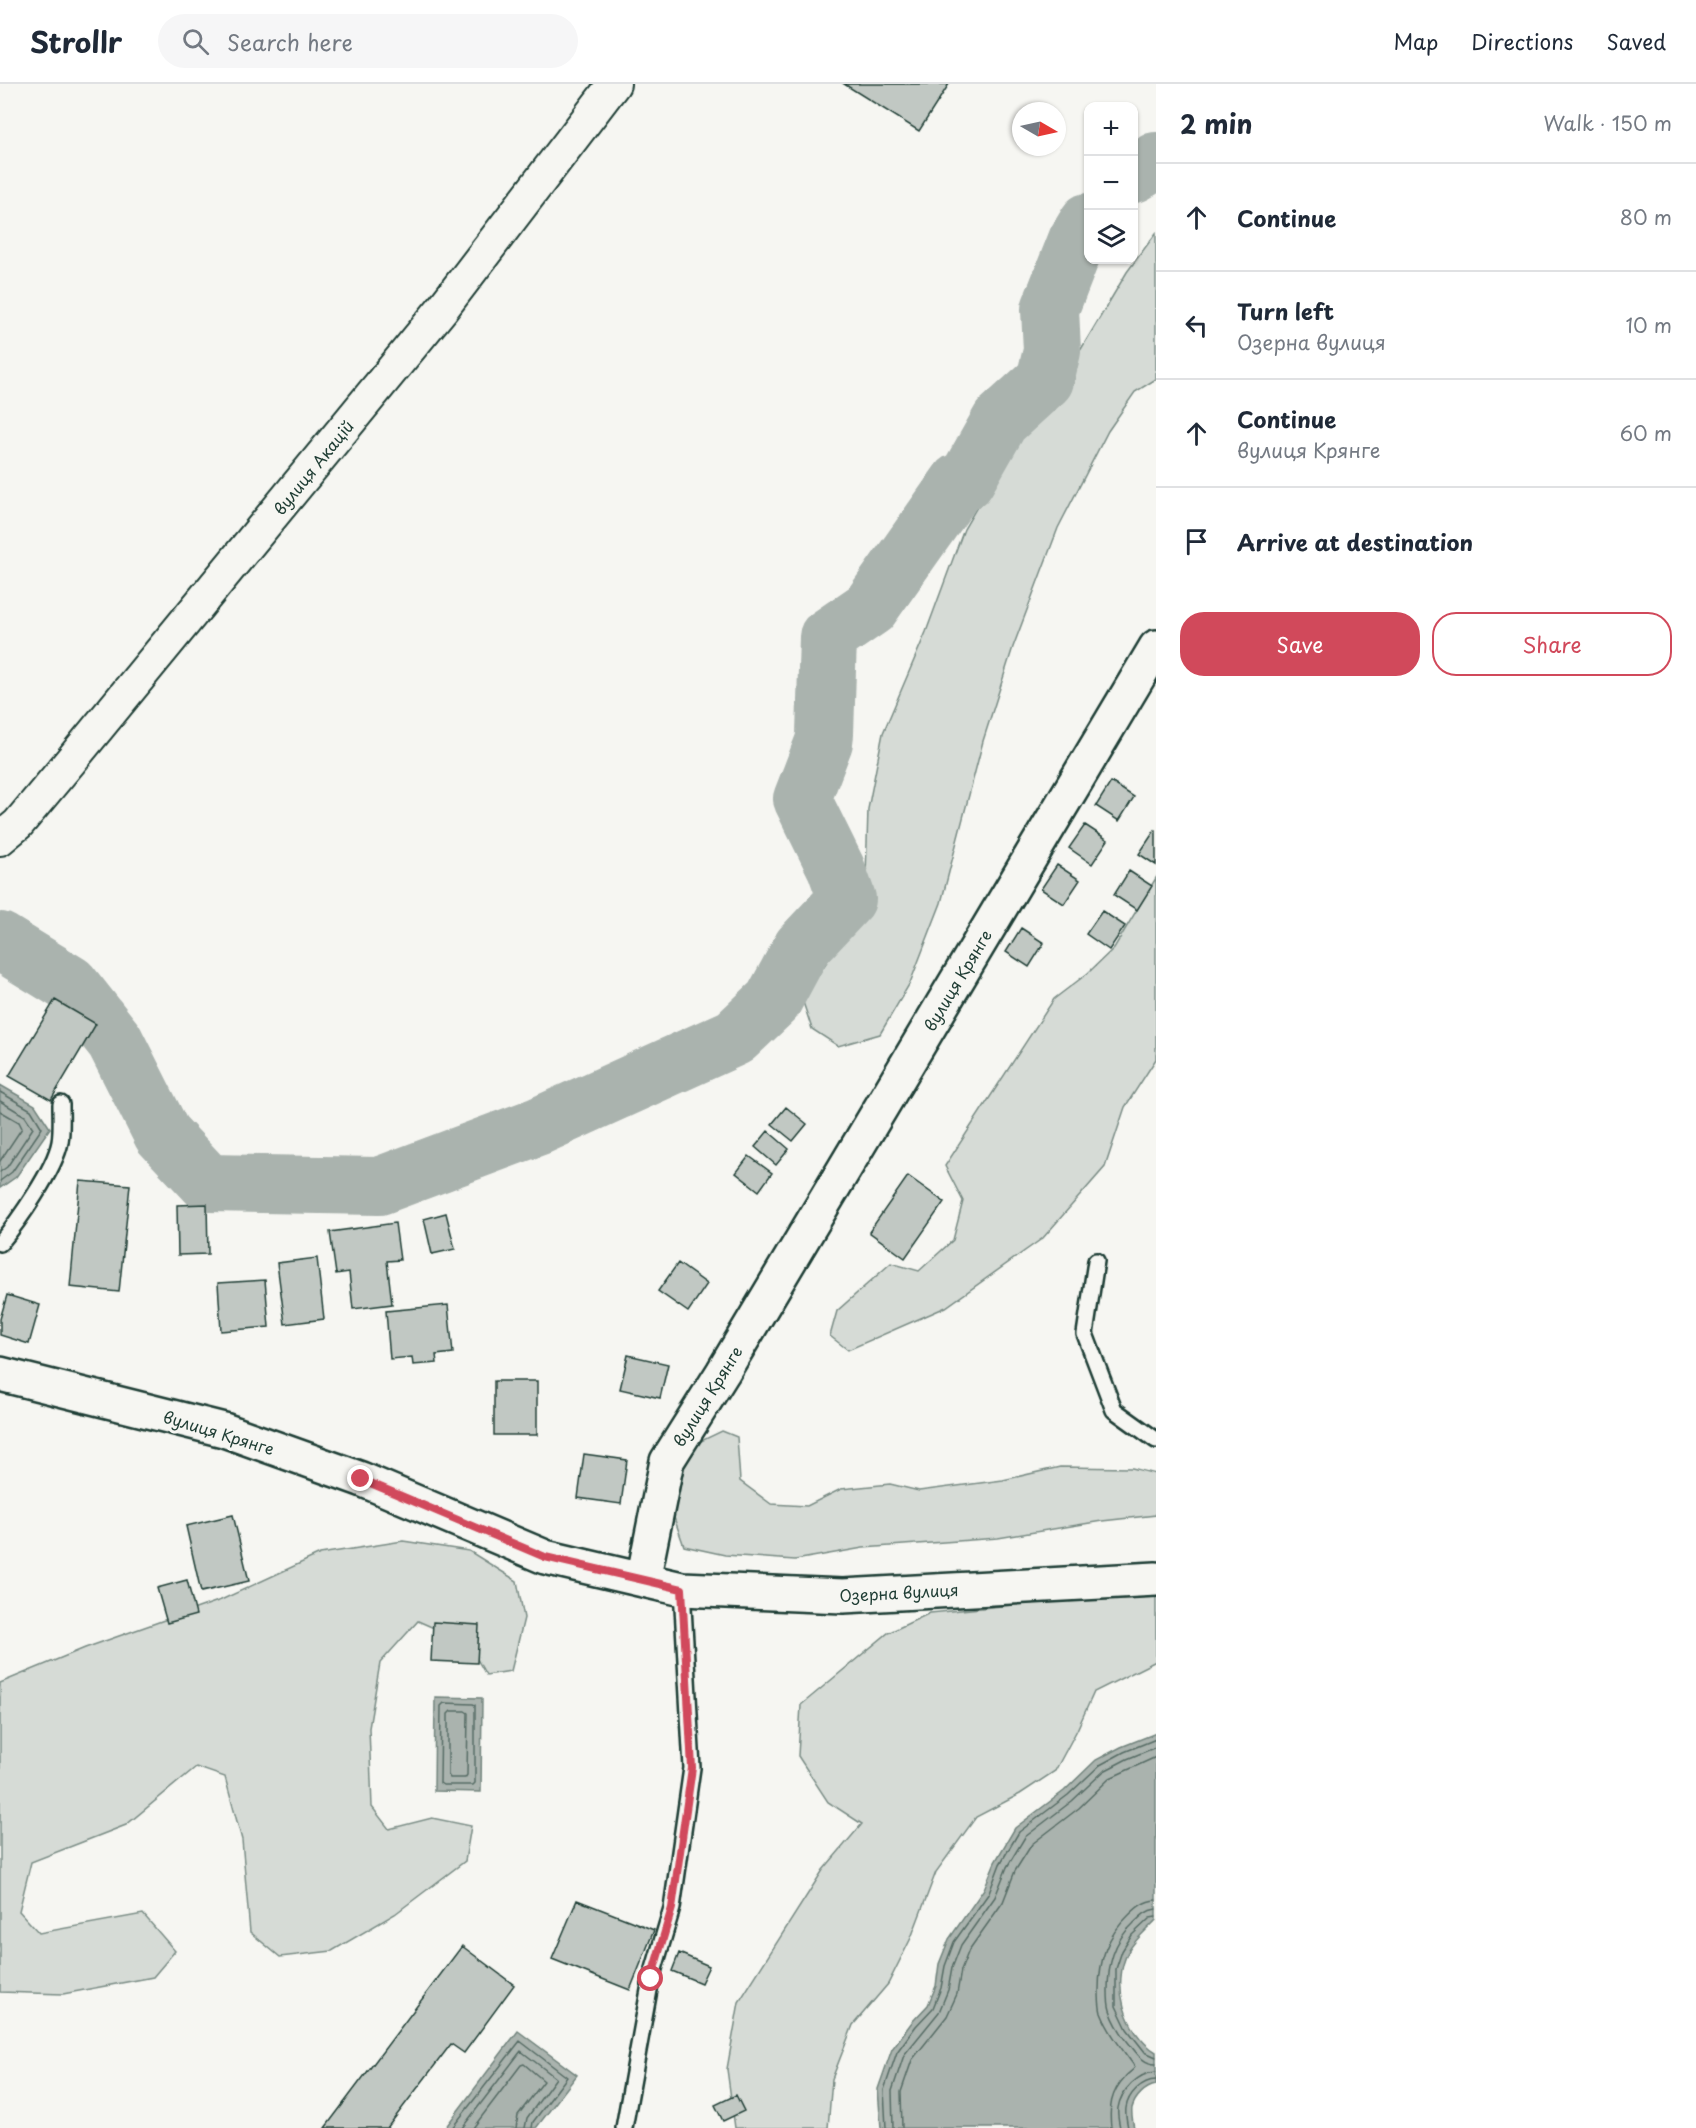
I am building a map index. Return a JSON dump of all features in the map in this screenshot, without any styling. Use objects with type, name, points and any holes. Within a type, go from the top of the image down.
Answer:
[{"type":"street","name":"вулиця Акацій","points":[[0,839],[18,824],[69,764],[442,309],[614,84]]},
{"type":"street","name":"вулиця Крянге","points":[[0,1374],[224,1430],[361,1479],[545,1557],[643,1580],[667,1461],[723,1372],[1156,647]]},
{"type":"street","name":"Озерна вулиця","points":[[643,1580],[682,1589],[843,1596],[1156,1579]]},
{"type":"lane","points":[[0,1243],[16,1226],[48,1172],[60,1143],[61,1104]]},
{"type":"lane","points":[[1096,1261],[1085,1334],[1114,1410],[1156,1440]]},
{"type":"lane","points":[[624,2128],[651,1979],[672,1908],[692,1768],[682,1589]]},
{"type":"shaded area","points":[[1156,233],[1156,379],[1135,392],[1108,431],[1058,528],[1013,647],[983,741],[941,903],[910,983],[880,1034],[838,1046],[812,1029],[802,999],[836,948],[866,877],[868,809],[883,733],[926,632],[964,529],[1022,430],[1071,366],[1127,272],[1133,264],[1138,264],[1138,257]]},
{"type":"shaded area","points":[[1156,878],[1156,1059],[1125,1107],[1105,1167],[1043,1238],[946,1307],[848,1350],[830,1336],[837,1311],[891,1263],[919,1271],[953,1240],[963,1201],[945,1166],[1054,999],[1088,973],[1114,948]]},
{"type":"shaded area","points":[[722,1431],[737,1437],[740,1481],[771,1504],[807,1506],[841,1489],[890,1484],[919,1491],[1003,1480],[1060,1467],[1132,1468],[1156,1474],[1156,1515],[1102,1521],[998,1538],[863,1548],[795,1560],[725,1555],[684,1546],[672,1512],[677,1474],[699,1442]]},
{"type":"shaded area","points":[[403,1541],[469,1551],[517,1581],[524,1618],[511,1671],[486,1675],[468,1643],[418,1621],[380,1663],[369,1728],[372,1807],[389,1829],[432,1818],[471,1826],[465,1861],[395,1914],[332,1951],[280,1957],[250,1932],[242,1840],[225,1777],[196,1767],[126,1825],[31,1862],[19,1911],[39,1933],[143,1914],[175,1951],[153,1977],[63,1994],[0,1992],[0,1683],[85,1648],[221,1600],[320,1554]]},
{"type":"shaded area","points":[[1156,1591],[1156,1661],[1094,1692],[1055,1771],[1020,1794],[976,1817],[936,1872],[911,1938],[888,1984],[853,2025],[832,2079],[828,2128],[735,2128],[727,2069],[739,2002],[823,1870],[862,1824],[828,1802],[798,1756],[801,1705],[888,1633],[930,1613]]},
{"type":"water","points":[[0,1085],[35,1105],[50,1128],[16,1177],[0,1188]]},
{"type":"water","points":[[435,1697],[482,1698],[481,1792],[434,1791]]},
{"type":"water","points":[[1156,1733],[1156,1920],[1128,1952],[1121,1978],[1121,1993],[1129,2020],[1145,2044],[1156,2052],[1156,2085],[1144,2090],[1133,2104],[1134,2128],[881,2128],[878,2089],[892,2049],[928,2005],[936,1986],[939,1964],[949,1939],[984,1889],[995,1862],[1015,1828],[1064,1791],[1096,1760]]},
{"type":"water","points":[[518,2031],[577,2075],[536,2128],[445,2128]]},
{"type":"building","points":[[844,84],[949,84],[919,131]]},
{"type":"building","points":[[1111,782],[1134,797],[1119,821],[1096,806]]},
{"type":"building","points":[[1085,825],[1108,840],[1092,864],[1069,848]]},
{"type":"building","points":[[1156,831],[1156,865],[1139,854]]},
{"type":"building","points":[[1057,865],[1080,880],[1064,904],[1041,889]]},
{"type":"building","points":[[1129,871],[1152,886],[1137,910],[1114,895]]},
{"type":"building","points":[[1102,911],[1125,926],[1109,950],[1086,934]]},
{"type":"building","points":[[1021,928],[1044,943],[1029,967],[1006,952]]},
{"type":"building","points":[[55,1000],[96,1024],[51,1100],[9,1076]]},
{"type":"building","points":[[786,1107],[807,1124],[793,1141],[772,1124]]},
{"type":"building","points":[[768,1131],[789,1149],[776,1165],[755,1147]]},
{"type":"building","points":[[749,1156],[772,1173],[759,1191],[736,1173]]},
{"type":"building","points":[[908,1176],[944,1202],[905,1258],[869,1232]]},
{"type":"building","points":[[80,1181],[130,1185],[119,1292],[70,1287]]},
{"type":"building","points":[[207,1204],[208,1254],[178,1255],[177,1205]]},
{"type":"building","points":[[446,1213],[455,1249],[432,1254],[424,1219]]},
{"type":"building","points":[[395,1223],[400,1260],[387,1261],[392,1304],[353,1309],[349,1272],[336,1274],[330,1232]]},
{"type":"building","points":[[317,1258],[324,1319],[285,1324],[277,1263]]},
{"type":"building","points":[[678,1263],[707,1284],[688,1312],[658,1291]]},
{"type":"building","points":[[265,1280],[269,1327],[221,1331],[218,1283]]},
{"type":"building","points":[[7,1295],[40,1305],[29,1344],[0,1335],[0,1319]]},
{"type":"building","points":[[448,1305],[453,1353],[436,1355],[437,1363],[413,1365],[412,1357],[390,1359],[386,1311]]},
{"type":"building","points":[[628,1355],[668,1364],[660,1398],[620,1389]]},
{"type":"building","points":[[494,1381],[537,1381],[537,1435],[494,1435]]},
{"type":"building","points":[[584,1454],[627,1460],[621,1504],[578,1498]]},
{"type":"building","points":[[233,1515],[249,1581],[201,1592],[186,1526]]},
{"type":"building","points":[[187,1580],[196,1615],[167,1623],[157,1588]]},
{"type":"building","points":[[433,1622],[479,1625],[477,1663],[431,1661]]},
{"type":"building","points":[[577,1900],[654,1930],[630,1990],[552,1959]]},
{"type":"building","points":[[462,1946],[514,1985],[464,2053],[451,2044],[387,2128],[325,2128]]},
{"type":"building","points":[[679,1953],[709,1966],[701,1983],[672,1971]]},
{"type":"building","points":[[736,2095],[744,2111],[723,2121],[715,2105]]},
{"type":"waterway","points":[[1138,172],[1156,161]]},
{"type":"waterway","points":[[0,941],[70,984],[115,1041],[162,1134],[208,1183],[379,1186],[539,1126],[735,1037],[773,1001],[802,947],[847,899],[836,868],[802,799],[824,742],[828,637],[870,608],[959,482],[966,481],[1000,421],[1045,380],[1052,351],[1050,309],[1077,240],[1084,229]]},
{"type":"route","points":[[361,1479],[545,1557],[682,1589],[692,1768],[672,1908],[651,1979]]}]
